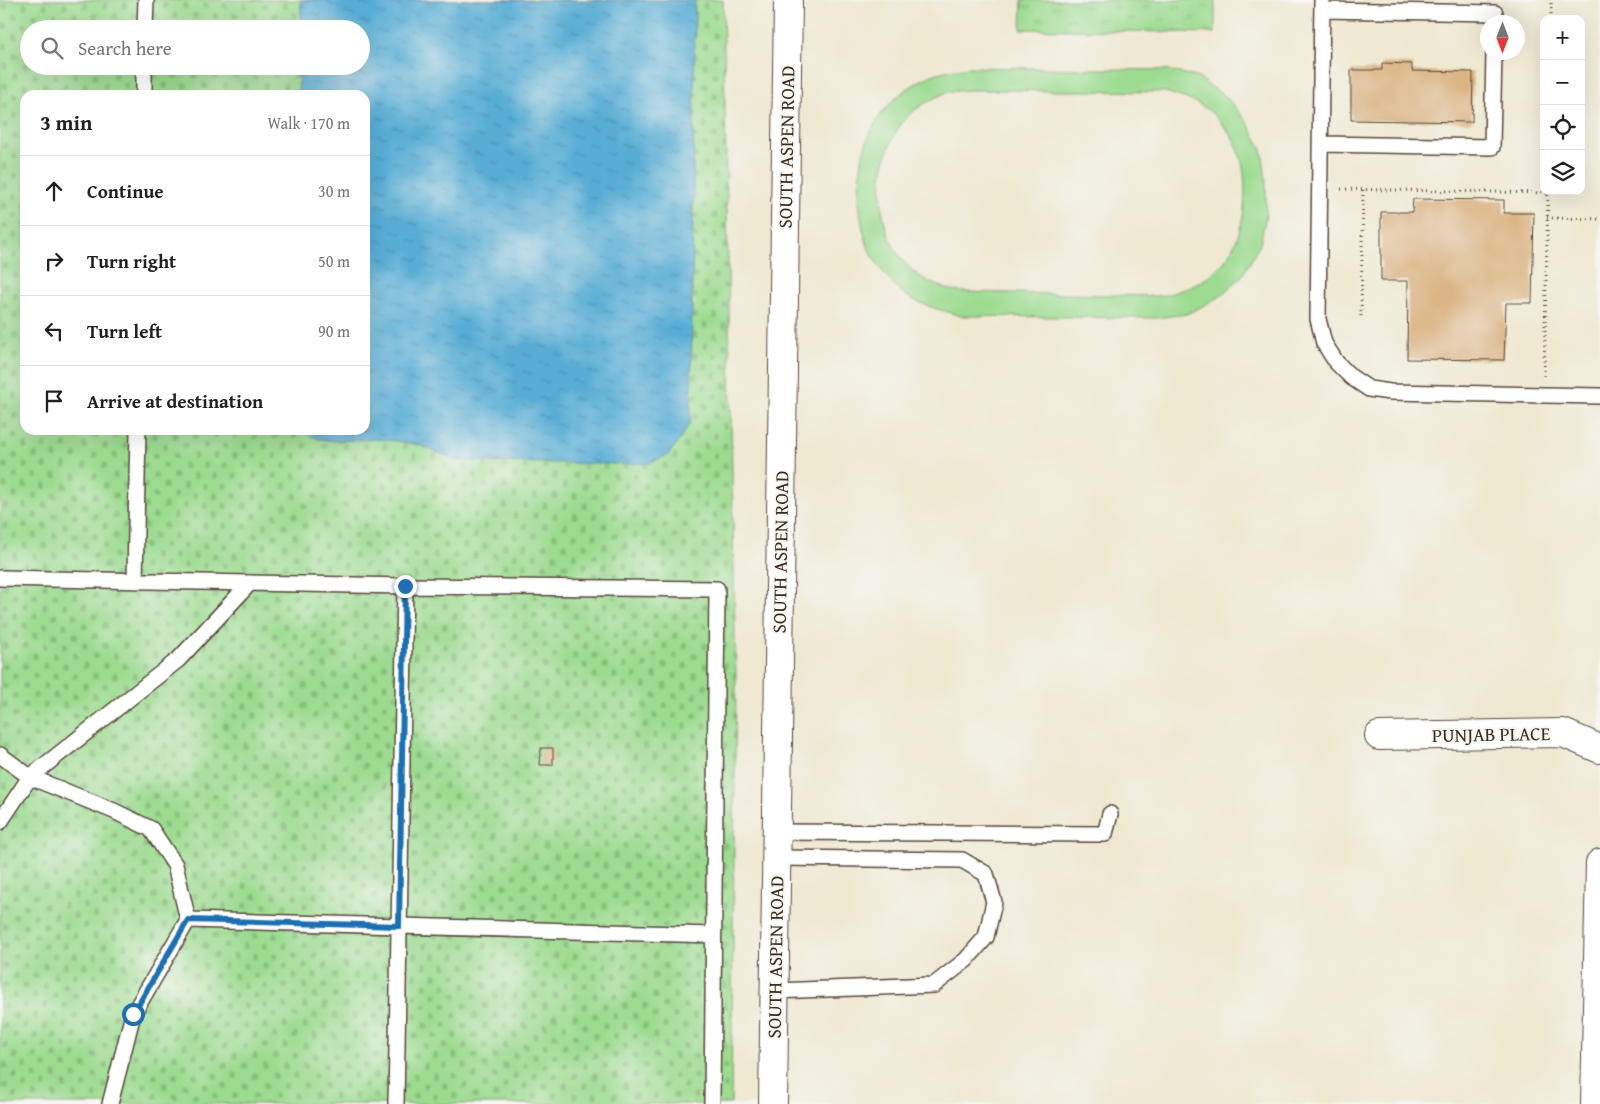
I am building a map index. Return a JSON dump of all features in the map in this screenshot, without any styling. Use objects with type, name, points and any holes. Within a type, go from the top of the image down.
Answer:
[{"type":"street","name":"SOUTH ASPEN ROAD","points":[[773,1104],[788,0]]},
{"type":"street","name":"PUNJAB PLACE","points":[[1379,736],[1563,733],[1600,749]]},
{"type":"street","points":[[1595,1104],[1600,863]]},
{"type":"lane","points":[[145,20],[146,0]]},
{"type":"lane","points":[[1495,15],[1322,5],[1318,319],[1324,343],[1336,362],[1351,377],[1369,389],[1390,392],[1600,396]]},
{"type":"lane","points":[[1321,144],[1492,147],[1494,60]]},
{"type":"lane","points":[[144,75],[144,90]]},
{"type":"lane","points":[[135,581],[138,435]]},
{"type":"lane","points":[[0,578],[717,590],[712,1104]]},
{"type":"lane","points":[[0,822],[30,777],[179,659],[250,583]]},
{"type":"lane","points":[[396,1104],[405,586]]},
{"type":"lane","points":[[0,755],[30,777],[114,811],[151,830],[176,865],[188,920],[133,1014],[110,1104]]},
{"type":"lane","points":[[776,845],[1105,834],[1110,814]]},
{"type":"lane","points":[[774,991],[934,985],[966,960],[986,937],[994,902],[986,874],[962,860],[776,845]]},
{"type":"lane","points":[[188,920],[714,935]]},
{"type":"path","points":[[1551,0],[1551,15]]},
{"type":"path","points":[[1320,188],[1540,192]]},
{"type":"path","points":[[1361,316],[1363,189]]},
{"type":"path","points":[[1544,395],[1548,195]]},
{"type":"path","points":[[1547,218],[1600,219]]},
{"type":"green space","points":[[0,0],[723,0],[736,683],[731,1104],[0,1104]]},
{"type":"green space","points":[[1022,0],[1215,0],[1215,33],[1021,29]]},
{"type":"green space","points":[[967,67],[1167,70],[1197,77],[1226,97],[1246,120],[1262,149],[1266,180],[1266,215],[1260,245],[1242,276],[1218,298],[1187,314],[1155,318],[961,316],[925,305],[905,295],[884,273],[868,247],[860,212],[860,174],[863,155],[876,121],[898,96],[930,76]],"holes":[[[969,90],[1165,92],[1196,103],[1213,114],[1232,136],[1242,165],[1245,194],[1244,209],[1237,238],[1224,262],[1203,280],[1187,288],[1161,296],[965,292],[943,288],[924,279],[909,267],[897,252],[888,234],[883,214],[881,194],[884,165],[888,150],[898,129],[907,117],[925,103],[946,93]]]},
{"type":"water","points":[[301,0],[695,0],[690,423],[668,455],[649,463],[627,464],[489,462],[455,460],[420,445],[397,441],[377,439],[334,441],[319,439],[309,435],[370,435],[370,90],[298,90],[299,75],[370,75],[370,20],[300,20]]},
{"type":"building","points":[[1382,63],[1412,64],[1412,71],[1473,72],[1472,122],[1351,120],[1351,70],[1382,70]]},
{"type":"building","points":[[1413,199],[1504,200],[1504,213],[1534,213],[1532,303],[1506,303],[1504,360],[1407,359],[1408,281],[1381,281],[1381,212],[1412,212]]},
{"type":"building","points":[[541,748],[553,748],[553,765],[540,765]]},
{"type":"route","points":[[133,1014],[188,920],[399,926],[405,586]]}]
